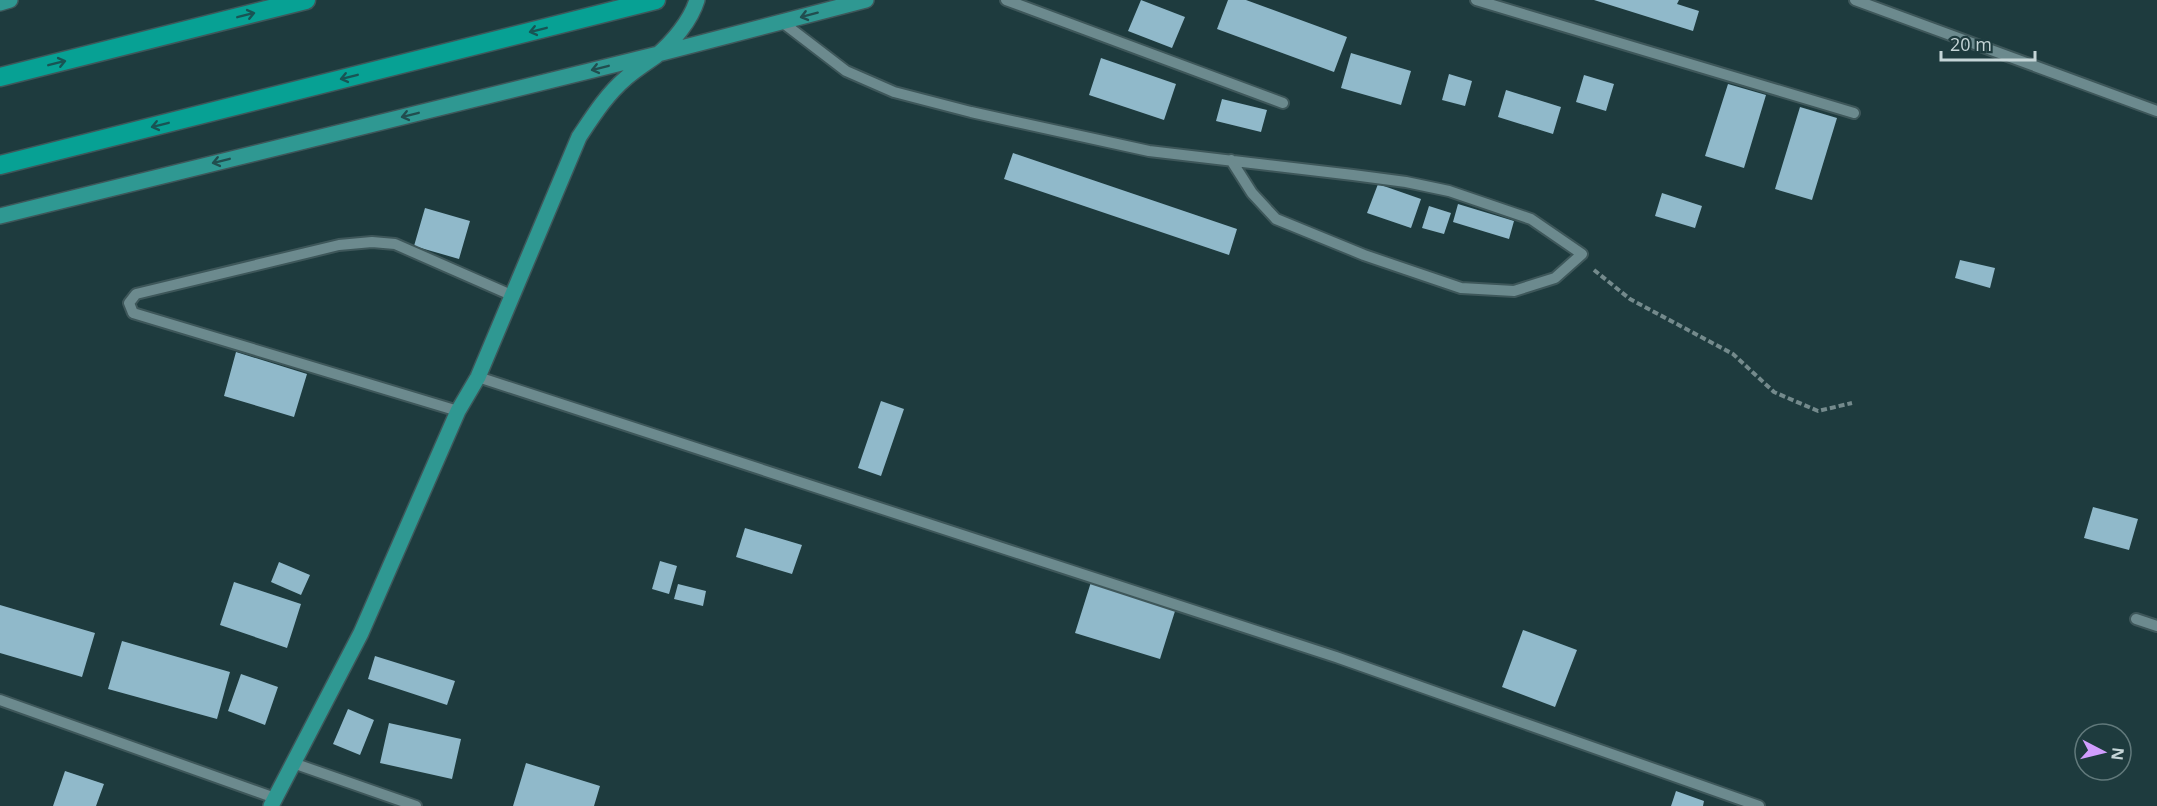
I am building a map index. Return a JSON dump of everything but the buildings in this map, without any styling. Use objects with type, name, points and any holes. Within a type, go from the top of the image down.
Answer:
[{"type":"highway","points":[[0,77],[306,0]]},
{"type":"highway","points":[[0,165],[656,0]]},
{"type":"main road","points":[[0,3],[10,0]]},
{"type":"main road","points":[[273,802],[361,633],[458,411],[478,377],[579,136],[602,103],[625,78],[658,54],[693,13],[697,0]]},
{"type":"main road","points":[[0,216],[658,54],[866,0]]},
{"type":"street","points":[[1006,0],[1283,104]]},
{"type":"street","points":[[1476,0],[1854,113]]},
{"type":"street","points":[[1855,0],[2157,111]]},
{"type":"street","points":[[782,22],[846,71],[894,92],[971,112],[1149,151],[1231,160],[1395,180],[1449,191],[1531,219],[1582,254],[1555,278],[1514,291],[1461,288],[1364,255],[1276,219],[1252,193],[1231,160]]},
{"type":"street","points":[[458,411],[133,313],[129,303],[136,294],[339,245],[372,242],[395,244],[511,296]]},
{"type":"street","points":[[478,377],[1336,657],[1759,806]]},
{"type":"street","points":[[2136,619],[2157,626]]},
{"type":"street","points":[[0,700],[273,802]]},
{"type":"street","points":[[293,763],[416,806]]},
{"type":"path","points":[[1582,254],[1595,272],[1630,299],[1733,354],[1774,392],[1818,411],[1852,403]]}]
